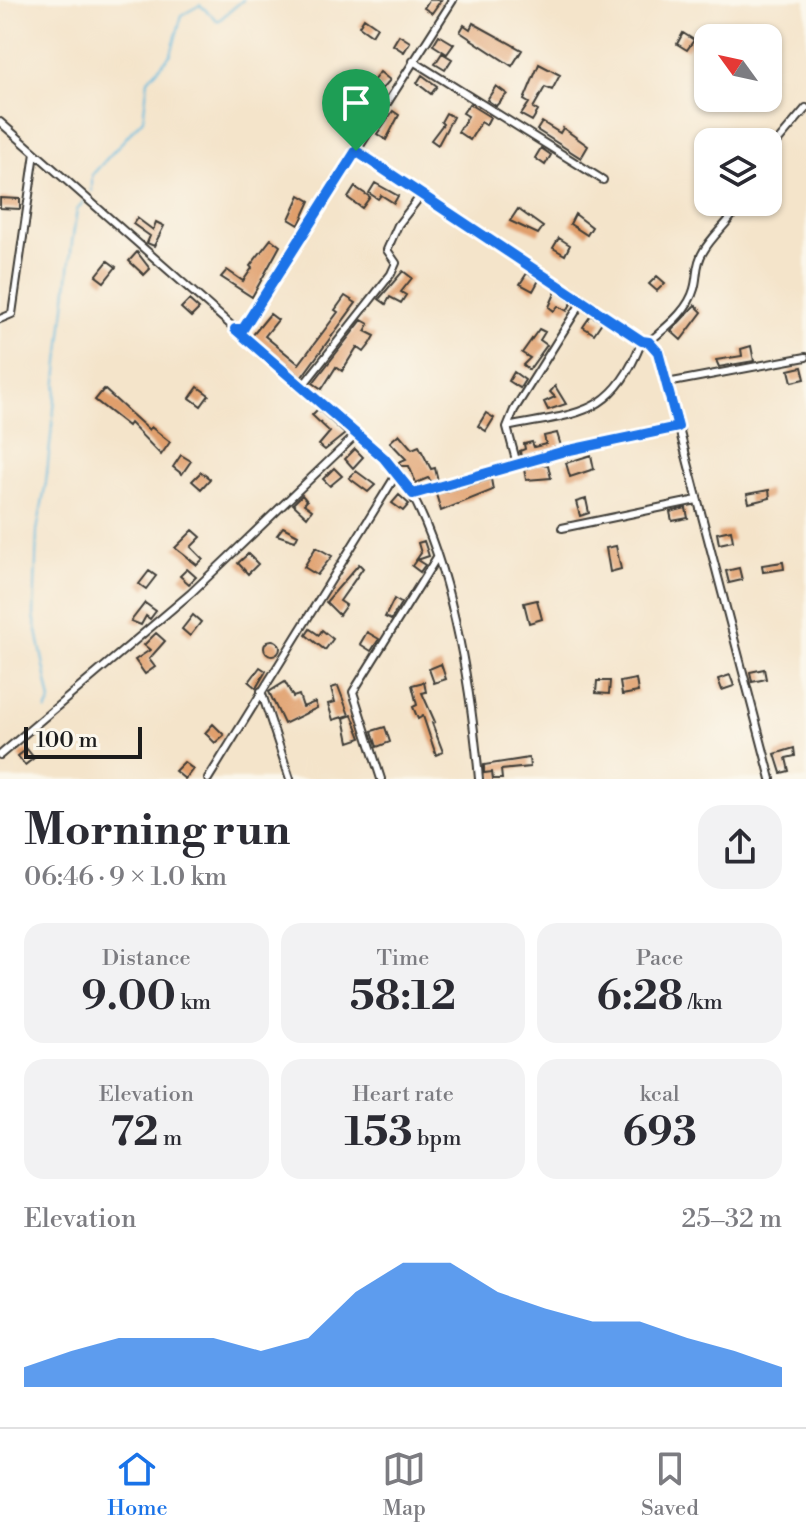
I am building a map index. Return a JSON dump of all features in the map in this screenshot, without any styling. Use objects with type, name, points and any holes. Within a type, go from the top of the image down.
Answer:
[{"type":"street","points":[[235,329],[243,329],[453,0]]},
{"type":"street","points":[[413,61],[603,180]]},
{"type":"street","points":[[782,136],[806,108]]},
{"type":"street","points":[[0,122],[398,472],[413,494],[437,557],[466,674],[479,779]]},
{"type":"street","points":[[356,151],[646,341],[658,352],[771,779]]},
{"type":"street","points":[[0,319],[12,314],[35,153]]},
{"type":"street","points":[[301,388],[391,274],[396,263],[387,250],[398,225],[422,194]]},
{"type":"street","points":[[507,427],[602,404],[629,375],[646,341],[682,309],[694,290],[697,263],[705,248],[734,216]]},
{"type":"street","points":[[517,464],[507,427],[514,410],[583,300]]},
{"type":"street","points":[[667,383],[806,357]]},
{"type":"street","points":[[413,494],[517,464],[678,427]]},
{"type":"street","points":[[0,755],[191,593],[357,434]]},
{"type":"street","points":[[208,779],[398,472]]},
{"type":"street","points":[[562,528],[697,500]]},
{"type":"street","points":[[381,779],[353,692],[437,557]]},
{"type":"street","points":[[261,691],[290,779]]},
{"type":"building","points":[[429,0],[441,0],[432,13],[424,8]]},
{"type":"building","points":[[364,18],[377,27],[372,35],[359,26]]},
{"type":"building","points":[[473,23],[522,50],[512,66],[460,32],[464,25],[470,29]]},
{"type":"building","points":[[683,33],[694,40],[687,50],[677,44]]},
{"type":"building","points":[[399,35],[410,42],[404,52],[393,45]]},
{"type":"building","points":[[439,35],[454,44],[447,54],[433,45]]},
{"type":"building","points":[[442,53],[452,59],[445,70],[435,64]]},
{"type":"building","points":[[539,64],[560,75],[552,90],[545,87],[533,108],[538,111],[532,121],[521,115],[529,103],[524,100]]},
{"type":"building","points":[[380,72],[390,80],[382,89],[373,81]]},
{"type":"building","points":[[422,75],[437,86],[431,94],[417,83]]},
{"type":"building","points":[[496,86],[507,94],[496,106],[487,100]]},
{"type":"building","points":[[360,95],[371,101],[352,132],[343,126]]},
{"type":"building","points":[[469,104],[490,117],[486,125],[481,122],[470,140],[458,132],[468,116],[463,113]]},
{"type":"building","points":[[393,111],[399,115],[386,140],[377,134]]},
{"type":"building","points":[[446,113],[453,117],[438,145],[431,140],[443,124],[441,122]]},
{"type":"building","points":[[542,122],[560,133],[563,128],[588,146],[581,158],[537,130]]},
{"type":"building","points":[[541,148],[551,155],[545,165],[535,158]]},
{"type":"building","points":[[375,183],[398,196],[394,203],[381,195],[378,199],[369,193]]},
{"type":"building","points":[[355,187],[370,197],[362,208],[348,198]]},
{"type":"building","points":[[300,195],[310,201],[299,225],[289,219]]},
{"type":"building","points":[[0,198],[20,199],[20,209],[0,208]]},
{"type":"building","points":[[518,209],[543,227],[538,234],[510,221]]},
{"type":"building","points":[[575,214],[592,227],[587,235],[570,224]]},
{"type":"building","points":[[137,218],[153,230],[156,222],[164,226],[154,246],[147,243],[150,236],[133,224]]},
{"type":"building","points":[[559,238],[570,245],[565,255],[553,248]]},
{"type":"building","points":[[271,239],[280,246],[252,297],[221,277],[227,270],[243,281],[252,268],[250,266]]},
{"type":"building","points":[[137,252],[150,269],[144,275],[129,261]]},
{"type":"building","points":[[108,261],[116,267],[104,282],[96,276]]},
{"type":"building","points":[[403,271],[412,278],[401,292],[406,295],[401,303],[390,297],[386,304],[379,299]]},
{"type":"building","points":[[527,273],[539,280],[533,291],[520,284]]},
{"type":"building","points":[[657,276],[665,283],[657,291],[649,284]]},
{"type":"building","points":[[556,291],[572,302],[567,311],[558,306],[554,311],[549,307]]},
{"type":"building","points":[[345,296],[356,303],[301,378],[252,336],[270,314],[278,320],[265,336],[299,364],[338,312],[335,310]]},
{"type":"building","points":[[189,300],[199,309],[191,317],[181,308]]},
{"type":"building","points":[[695,305],[702,312],[681,340],[671,331]]},
{"type":"building","points":[[591,315],[602,322],[594,334],[583,327]]},
{"type":"building","points":[[362,320],[369,324],[365,331],[375,336],[364,352],[357,347],[342,371],[336,367],[322,389],[313,383]]},
{"type":"building","points":[[539,329],[545,332],[540,340],[547,345],[529,370],[523,365],[530,358],[522,353]]},
{"type":"building","points":[[751,346],[754,361],[719,367],[716,360],[742,356],[741,349]]},
{"type":"building","points":[[802,367],[805,379],[792,382],[789,370]]},
{"type":"building","points":[[514,372],[525,380],[520,388],[509,381]]},
{"type":"building","points":[[555,386],[566,404],[548,410],[544,402],[555,397],[550,392]]},
{"type":"building","points":[[198,387],[209,395],[201,406],[190,398]]},
{"type":"building","points":[[104,389],[149,430],[151,427],[170,442],[161,455],[130,423],[128,426],[95,400]]},
{"type":"building","points":[[318,409],[345,434],[325,450],[319,445],[330,432],[312,415]]},
{"type":"building","points":[[486,413],[494,418],[486,431],[478,426]]},
{"type":"building","points":[[557,433],[561,446],[521,457],[524,444],[532,442],[534,447],[546,444],[544,436]]},
{"type":"building","points":[[399,434],[412,449],[419,446],[431,469],[435,468],[438,481],[432,482],[428,478],[416,483],[409,466],[401,466],[399,462],[406,459],[390,442]]},
{"type":"building","points":[[355,449],[363,457],[353,468],[345,459]]},
{"type":"building","points":[[181,455],[191,461],[182,474],[173,467]]},
{"type":"building","points":[[591,455],[594,469],[570,477],[566,463]]},
{"type":"building","points":[[548,465],[551,478],[526,480],[524,469]]},
{"type":"building","points":[[334,468],[342,476],[330,486],[323,479]]},
{"type":"building","points":[[356,471],[375,485],[368,492],[349,478]]},
{"type":"building","points":[[201,472],[210,479],[201,489],[192,481]]},
{"type":"building","points":[[491,479],[493,490],[441,511],[436,494]]},
{"type":"building","points":[[769,490],[770,498],[749,503],[747,494]]},
{"type":"building","points":[[302,495],[307,501],[304,504],[312,510],[307,517],[293,504]]},
{"type":"building","points":[[399,495],[409,504],[403,511],[392,503]]},
{"type":"building","points":[[586,499],[589,513],[580,516],[576,502]]},
{"type":"building","points":[[686,508],[688,518],[672,521],[670,512]]},
{"type":"building","points":[[283,527],[298,535],[295,541],[277,535]]},
{"type":"building","points":[[193,530],[201,537],[191,547],[203,559],[197,565],[175,548]]},
{"type":"building","points":[[731,530],[733,541],[719,544],[717,533]]},
{"type":"building","points":[[424,541],[429,556],[417,560],[425,565],[420,572],[412,566],[421,553],[418,543]]},
{"type":"building","points":[[616,546],[621,569],[610,572],[606,548]]},
{"type":"building","points":[[316,547],[332,556],[317,575],[304,567]]},
{"type":"building","points":[[248,554],[258,564],[248,574],[238,563]]},
{"type":"building","points":[[783,562],[784,569],[763,572],[762,565]]},
{"type":"building","points":[[359,564],[363,568],[340,601],[346,605],[339,615],[326,602]]},
{"type":"building","points":[[739,568],[742,580],[729,583],[726,571]]},
{"type":"building","points":[[187,569],[196,577],[189,584],[180,576]]},
{"type":"building","points":[[149,571],[156,576],[146,589],[139,584]]},
{"type":"building","points":[[394,599],[401,603],[391,620],[385,617]]},
{"type":"building","points":[[537,600],[542,619],[529,623],[524,603]]},
{"type":"building","points":[[145,603],[156,611],[150,619],[146,616],[141,625],[131,621]]},
{"type":"building","points":[[193,615],[201,622],[190,636],[182,629]]},
{"type":"building","points":[[310,629],[319,635],[322,630],[333,639],[325,650],[306,635]]},
{"type":"building","points":[[367,632],[379,639],[371,651],[360,644]]},
{"type":"building","points":[[156,633],[165,641],[149,659],[155,667],[145,674],[135,660],[150,650],[144,645]]},
{"type":"building","points":[[269,640],[275,640],[280,648],[278,654],[269,656],[264,651],[264,645]]},
{"type":"building","points":[[441,664],[446,679],[434,683],[429,669]]},
{"type":"building","points":[[260,667],[266,671],[256,688],[249,682]]},
{"type":"building","points":[[764,669],[766,679],[752,682],[750,672]]},
{"type":"building","points":[[730,675],[734,686],[722,690],[718,679]]},
{"type":"building","points":[[636,679],[638,692],[622,695],[620,682]]},
{"type":"building","points":[[597,681],[610,681],[609,694],[596,693]]},
{"type":"building","points":[[285,682],[293,697],[299,695],[303,707],[315,702],[317,708],[284,724],[269,692]]},
{"type":"building","points":[[424,682],[426,692],[422,693],[435,722],[432,723],[443,752],[436,755],[423,716],[418,719],[413,707],[417,705],[412,685]]},
{"type":"building","points":[[338,686],[349,715],[333,720],[328,704],[335,702],[331,688]]},
{"type":"building","points":[[352,715],[361,738],[349,742],[344,718]]},
{"type":"building","points":[[213,724],[224,735],[215,743],[205,733]]},
{"type":"building","points":[[385,727],[390,742],[377,747],[372,731]]},
{"type":"building","points":[[794,748],[795,756],[786,758],[789,771],[781,773],[775,754]]},
{"type":"building","points":[[27,749],[34,758],[25,765],[18,756]]},
{"type":"building","points":[[529,758],[530,767],[501,770],[502,779],[493,779],[492,772],[484,773],[484,765]]},
{"type":"building","points":[[184,762],[193,769],[185,779],[175,771]]},
{"type":"waterway","points":[[92,191],[92,175],[143,119],[148,80],[171,54],[182,15],[200,5],[218,21],[243,0]]},
{"type":"waterway","points":[[46,711],[51,701],[34,616],[37,531],[46,482],[72,242],[77,210],[84,201]]},
{"type":"route","points":[[356,151],[642,341],[649,342],[658,352],[678,427],[565,451],[432,486],[413,494],[384,458],[235,329],[243,329],[356,151]]}]
